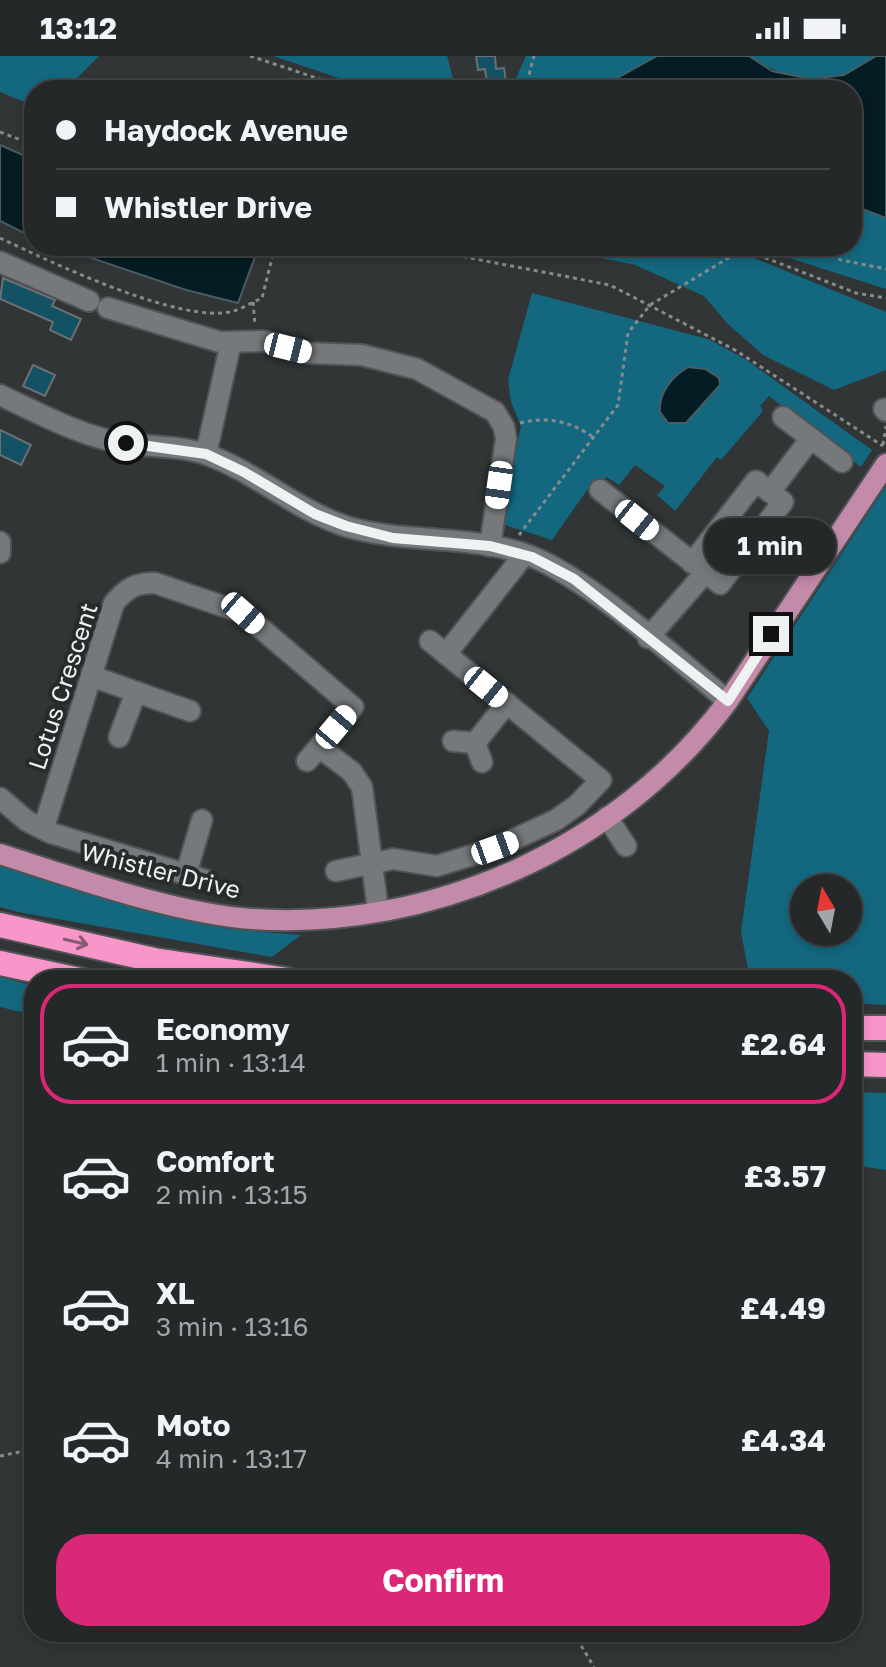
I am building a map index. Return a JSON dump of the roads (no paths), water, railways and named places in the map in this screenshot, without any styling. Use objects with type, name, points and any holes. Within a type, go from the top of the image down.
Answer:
[{"type":"highway","points":[[0,925],[154,960],[221,970]]},
{"type":"highway","points":[[0,963],[33,970]]},
{"type":"highway","points":[[862,1028],[886,1028]]},
{"type":"highway","points":[[862,1064],[886,1065]]},
{"type":"main road","name":"Whistler Drive","points":[[0,854],[192,909],[250,919],[294,919],[378,910],[429,901],[509,874],[547,855],[607,817],[669,767],[728,701],[884,455]]},
{"type":"street","points":[[0,262],[99,305],[231,342],[256,340],[309,353],[362,355],[417,369],[495,412],[504,427],[507,551],[438,647],[601,780],[567,813],[503,845],[437,866],[404,859],[372,862],[336,871]]},
{"type":"street","points":[[206,454],[231,342]]},
{"type":"street","points":[[0,395],[110,440],[206,454],[244,472],[315,514],[346,526],[393,538],[507,551],[574,579],[728,701]]},
{"type":"street","points":[[783,417],[842,462]]},
{"type":"street","points":[[770,492],[811,438]]},
{"type":"street","points":[[600,490],[699,568],[720,584],[783,502],[756,481],[699,568],[648,638]]},
{"type":"street","name":"Lotus Crescent","points":[[44,827],[114,603],[127,588],[141,583],[155,583],[243,613],[353,707],[313,754],[352,772],[362,787],[372,862]]},
{"type":"street","points":[[91,676],[190,711]]},
{"type":"street","points":[[119,737],[136,692]]},
{"type":"street","points":[[453,741],[478,752],[507,703]]},
{"type":"street","points":[[0,798],[27,821],[196,877],[202,820]]},
{"type":"street","points":[[607,817],[626,846]]},
{"type":"street","points":[[372,862],[378,910]]}]
